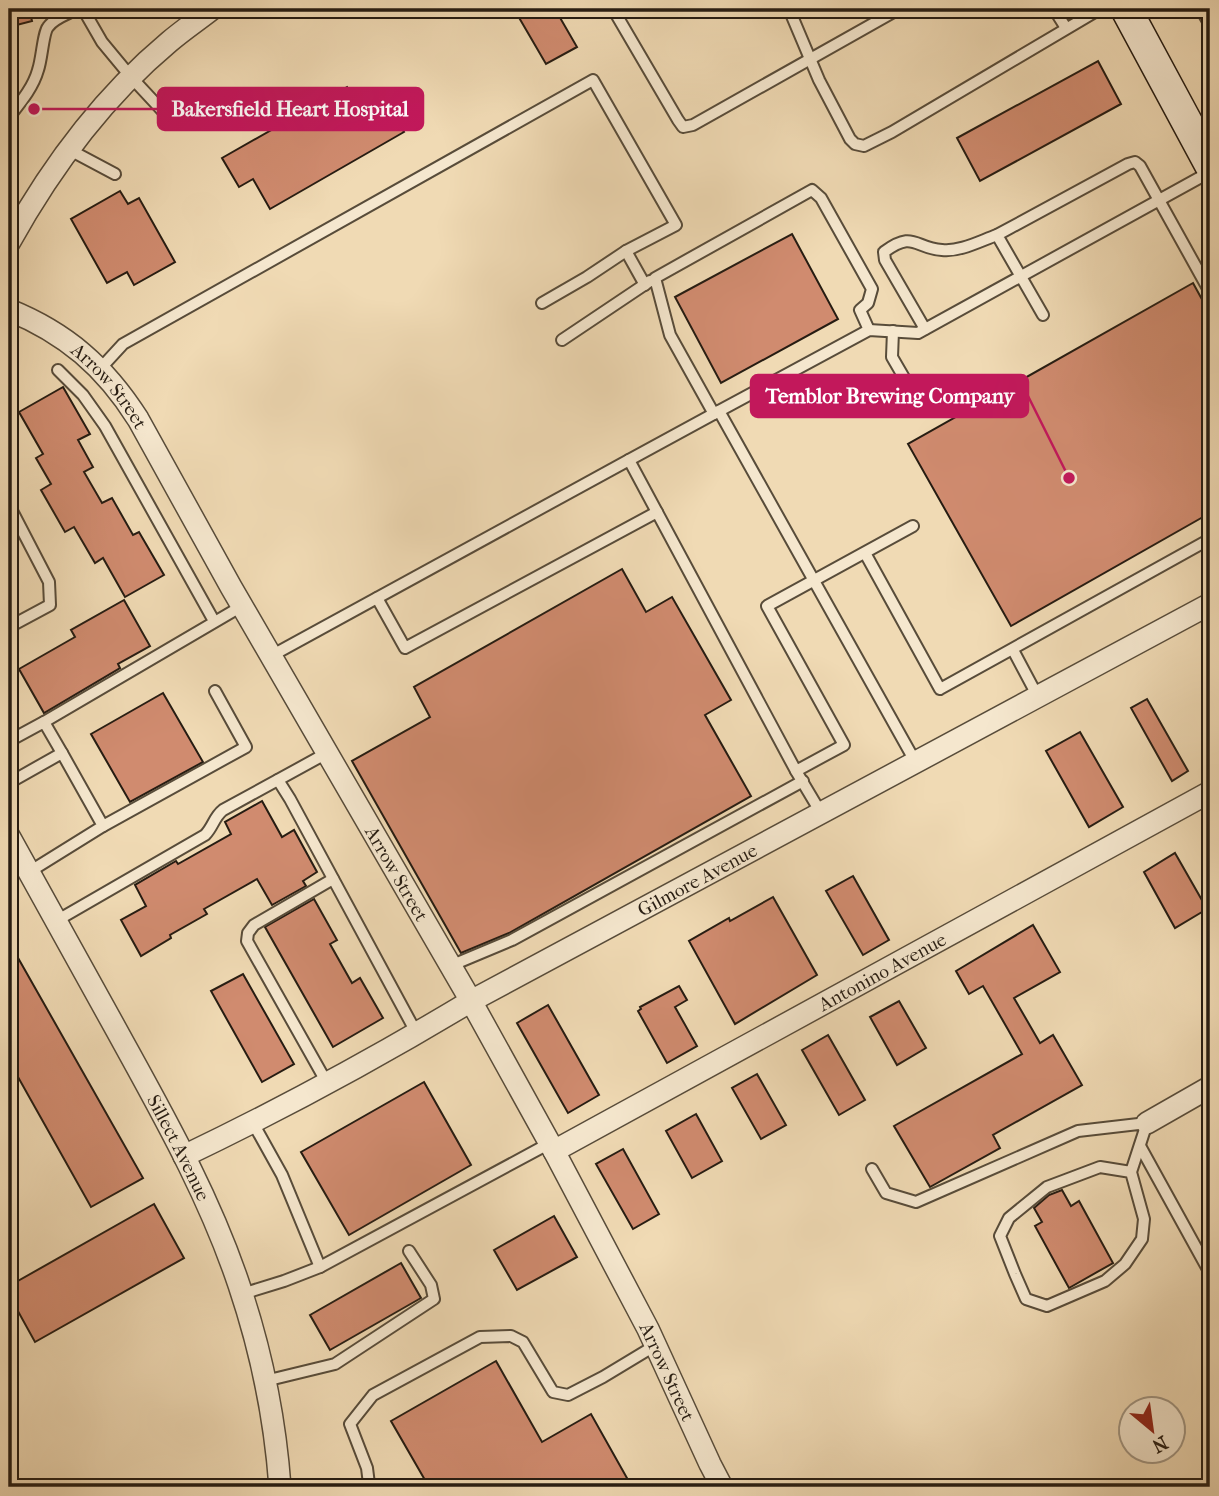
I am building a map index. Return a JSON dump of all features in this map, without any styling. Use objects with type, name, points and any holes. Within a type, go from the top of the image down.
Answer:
[{"type":"main road","points":[[1126,9],[1210,165]]},
{"type":"street","points":[[9,243],[30,204],[89,121],[169,41],[212,9]]},
{"type":"street","name":"Arrow Street","points":[[9,310],[57,333],[84,353],[100,369],[138,419],[552,1147],[656,1345],[722,1487]]},
{"type":"street","name":"Gilmore Avenue","points":[[184,1156],[253,1123],[471,1002],[1210,604]]},
{"type":"street","name":"Antonino Avenue","points":[[552,1147],[1210,792]]},
{"type":"street","name":"Sillect Avenue","points":[[9,836],[184,1156],[219,1233],[256,1340],[281,1487]]},
{"type":"street","points":[[1147,1123],[1210,1087]]},
{"type":"lane","points":[[9,117],[36,77],[46,29],[52,22],[76,9]]},
{"type":"lane","points":[[83,9],[102,42],[172,121]]},
{"type":"lane","points":[[613,9],[683,127],[693,125],[899,9]]},
{"type":"lane","points":[[789,9],[819,80],[850,139],[855,144],[864,146],[1100,9]]},
{"type":"lane","points":[[1054,9],[1066,28]]},
{"type":"lane","points":[[1201,9],[1210,25]]},
{"type":"lane","points":[[100,369],[123,344],[593,80],[676,225],[626,251],[542,303]]},
{"type":"lane","points":[[68,149],[115,174]]},
{"type":"lane","points":[[925,329],[885,260],[884,252],[901,241],[914,241],[943,251],[961,248],[997,235],[1135,162],[1140,166],[1210,292]]},
{"type":"lane","points":[[271,656],[869,330],[918,333],[1210,172]]},
{"type":"lane","points":[[562,340],[655,278],[812,190],[821,198],[872,289],[868,303],[860,310],[869,330]]},
{"type":"lane","points":[[997,235],[1043,315]]},
{"type":"lane","points":[[626,251],[645,285]]},
{"type":"lane","points":[[655,278],[670,335],[814,580],[916,763]]},
{"type":"lane","points":[[894,331],[892,357],[910,388]]},
{"type":"lane","points":[[58,370],[83,395],[105,426],[214,621]]},
{"type":"lane","points":[[629,460],[821,813]]},
{"type":"lane","points":[[9,505],[50,582],[50,605],[9,627]]},
{"type":"lane","points":[[377,598],[405,648],[657,512]]},
{"type":"lane","points":[[796,771],[844,745],[767,606],[913,526]]},
{"type":"lane","points":[[864,553],[940,689],[1208,544]]},
{"type":"lane","points":[[9,741],[242,606]]},
{"type":"lane","points":[[1013,650],[1038,697]]},
{"type":"lane","points":[[29,872],[103,826],[246,747],[215,691]]},
{"type":"lane","points":[[44,722],[103,826]]},
{"type":"lane","points":[[9,783],[62,753]]},
{"type":"lane","points":[[56,921],[205,835],[211,830],[216,816],[223,810],[327,753]]},
{"type":"lane","points":[[278,780],[417,1034]]},
{"type":"lane","points":[[450,966],[512,940],[803,781]]},
{"type":"lane","points":[[327,1083],[247,941],[248,933],[254,925],[333,879]]},
{"type":"lane","points":[[253,1123],[282,1175],[320,1267]]},
{"type":"lane","points":[[872,1169],[886,1194],[916,1202],[1078,1131],[1147,1123],[1131,1172],[1144,1219],[1142,1239],[1125,1265],[1105,1281],[1047,1306],[1027,1299],[1015,1275],[1000,1236],[1009,1218],[1047,1188],[1100,1167],[1131,1172]]},
{"type":"lane","points":[[1140,1146],[1210,1273]]},
{"type":"lane","points":[[242,1294],[320,1267],[552,1147]]},
{"type":"lane","points":[[265,1381],[335,1364],[434,1298],[431,1285],[409,1251]]},
{"type":"lane","points":[[364,1487],[369,1484],[367,1468],[351,1424],[373,1395],[480,1337],[512,1336],[523,1342],[553,1392],[568,1395],[656,1345]]},
{"type":"building","points":[[9,9],[29,9],[32,21],[9,27]]},
{"type":"building","points":[[514,9],[555,9],[577,47],[546,64]]},
{"type":"building","points":[[1098,61],[1121,104],[980,181],[957,138]]},
{"type":"building","points":[[347,87],[361,112],[385,98],[404,132],[270,209],[253,179],[239,187],[222,158]]},
{"type":"building","points":[[120,191],[128,204],[139,198],[175,262],[134,285],[127,272],[107,283],[71,219]]},
{"type":"building","points":[[792,234],[838,319],[721,383],[675,297]]},
{"type":"building","points":[[1193,283],[1210,314],[1210,513],[1011,626],[908,444]]},
{"type":"building","points":[[63,387],[90,434],[78,440],[93,467],[84,472],[102,503],[112,498],[133,535],[139,532],[164,575],[125,597],[103,558],[95,563],[74,527],[65,532],[41,490],[51,484],[36,458],[43,454],[19,412]]},
{"type":"building","points":[[622,569],[646,612],[672,597],[731,700],[705,715],[751,796],[509,933],[461,953],[352,761],[430,717],[414,687]]},
{"type":"building","points":[[124,600],[150,646],[118,664],[120,668],[44,713],[19,669],[75,637],[71,630]]},
{"type":"building","points":[[163,693],[203,762],[130,802],[91,734]]},
{"type":"building","points":[[1147,699],[1188,771],[1172,781],[1131,708]]},
{"type":"building","points":[[1080,732],[1123,807],[1089,827],[1046,751]]},
{"type":"building","points":[[262,801],[282,837],[294,830],[317,872],[303,881],[306,886],[272,905],[257,879],[204,909],[207,914],[170,935],[171,938],[141,956],[121,920],[146,906],[135,885],[231,834],[225,822]]},
{"type":"building","points":[[1175,853],[1207,909],[1175,928],[1144,872]]},
{"type":"building","points":[[853,876],[889,940],[863,955],[826,891]]},
{"type":"building","points":[[773,897],[817,975],[735,1024],[689,941]]},
{"type":"building","points":[[314,899],[337,940],[330,944],[352,983],[360,978],[383,1018],[333,1047],[265,927]]},
{"type":"building","points":[[1033,925],[1060,972],[1014,998],[1040,1043],[1053,1035],[1082,1085],[993,1135],[1000,1148],[930,1187],[894,1126],[1022,1054],[983,986],[969,994],[956,971]]},
{"type":"building","points":[[9,942],[143,1178],[91,1207],[9,1061]]},
{"type":"building","points":[[243,974],[294,1064],[262,1082],[211,991]]},
{"type":"building","points":[[679,986],[687,1000],[675,1007],[697,1046],[667,1063],[638,1011],[640,1007]]},
{"type":"building","points":[[899,1001],[926,1048],[897,1065],[870,1017]]},
{"type":"building","points":[[548,1005],[599,1095],[568,1113],[517,1023]]},
{"type":"building","points":[[828,1035],[865,1100],[839,1115],[802,1050]]},
{"type":"building","points":[[757,1074],[786,1125],[761,1139],[732,1088]]},
{"type":"building","points":[[424,1082],[471,1165],[349,1235],[301,1152]]},
{"type":"building","points":[[696,1114],[722,1161],[692,1178],[666,1131]]},
{"type":"building","points":[[623,1149],[659,1214],[633,1229],[596,1164]]},
{"type":"building","points":[[1062,1190],[1071,1206],[1079,1201],[1113,1263],[1069,1288],[1035,1226],[1042,1222],[1034,1208],[1049,1195]]},
{"type":"building","points":[[154,1204],[184,1258],[35,1342],[9,1295],[9,1286]]},
{"type":"building","points":[[554,1216],[577,1257],[517,1290],[494,1250]]},
{"type":"building","points":[[401,1263],[421,1298],[330,1350],[310,1315]]},
{"type":"building","points":[[496,1361],[542,1442],[591,1414],[632,1487],[429,1487],[391,1421]]},
{"type":"place","name":"Bakersfield Heart Hospital","points":[[34,109]]},
{"type":"place","name":"Temblor Brewing Company","points":[[1069,478]]}]
